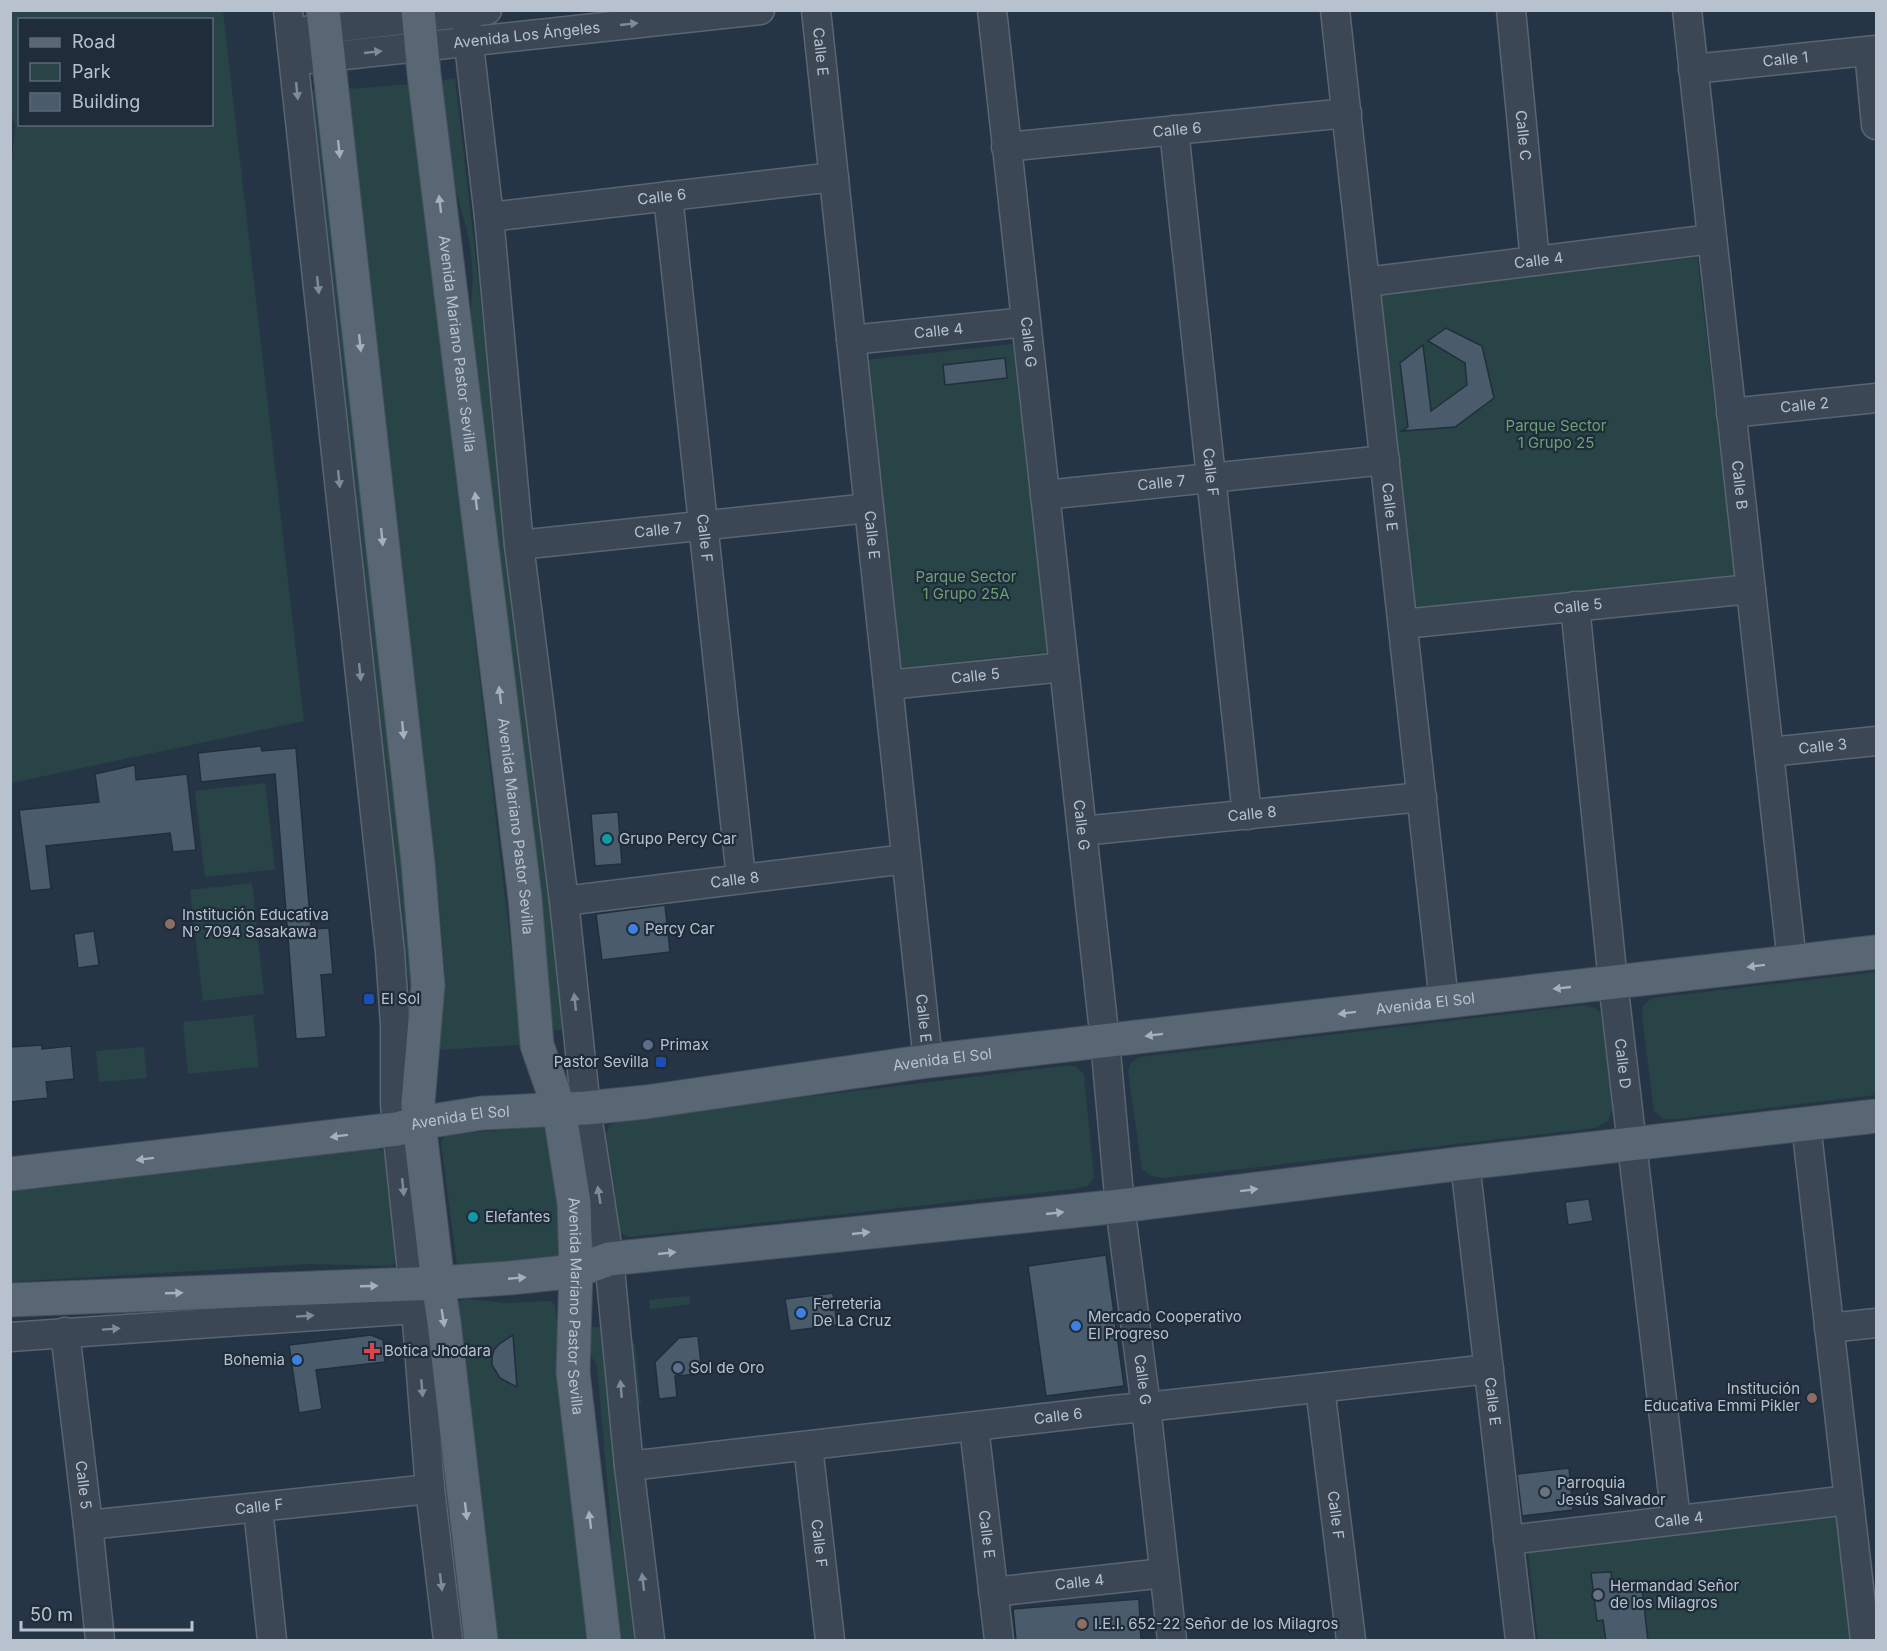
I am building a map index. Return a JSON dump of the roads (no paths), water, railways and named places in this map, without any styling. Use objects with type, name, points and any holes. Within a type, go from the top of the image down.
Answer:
[{"type":"main road","name":"Avenida Mariano Pastor Sevilla","points":[[419,25],[524,886],[537,1045],[573,1108],[576,1272],[573,1372],[604,1641]]},
{"type":"main road","points":[[326,32],[417,851],[428,986],[418,1103],[408,1126],[422,1292],[444,1322],[481,1641]]},
{"type":"main road","name":"Avenida El Sol","points":[[10,1174],[408,1126],[501,1110],[573,1108],[646,1102],[928,1061],[1876,952]]},
{"type":"main road","points":[[10,1300],[422,1292],[576,1272],[609,1259],[1120,1206],[1465,1163],[1876,1116]]},
{"type":"street","name":"Avenida Los Ángeles","points":[[419,25],[469,42],[760,10]]},
{"type":"street","name":"Calle E","points":[[816,10],[928,1061]]},
{"type":"street","name":"Calle G","points":[[992,10],[1105,1041],[1120,1206],[1146,1407],[1172,1641]]},
{"type":"street","name":"Calle E","points":[[1335,10],[1444,1002]]},
{"type":"street","name":"Calle C","points":[[1511,10],[1535,261]]},
{"type":"street","name":"Calle B","points":[[1687,10],[1792,962]]},
{"type":"street","name":"Avenida Los Ángeles","points":[[291,34],[419,25],[473,11]]},
{"type":"street","name":"Avenida Mariano Pastor Sevilla","points":[[473,11],[469,42],[489,217],[519,545],[564,901],[573,1108],[609,1259],[629,1466],[650,1641]]},
{"type":"street","points":[[291,34],[390,951],[395,1025],[395,1103],[408,1126]]},
{"type":"street","name":"Calle 1","points":[[1693,69],[1873,51]]},
{"type":"street","points":[[1873,51],[1876,125]]},
{"type":"street","name":"Calle 6","points":[[1006,147],[1347,112]]},
{"type":"street","name":"Calle F","points":[[1174,130],[1247,815]]},
{"type":"street","name":"Calle 6","points":[[489,217],[834,177]]},
{"type":"street","name":"Calle F","points":[[668,196],[741,878]]},
{"type":"street","name":"Calle 4","points":[[1366,282],[1712,239]]},
{"type":"street","name":"Calle 4","points":[[851,340],[1026,322]]},
{"type":"street","name":"Calle 2","points":[[1731,413],[1876,398]]},
{"type":"street","name":"Calle 7","points":[[1045,495],[1385,460]]},
{"type":"street","name":"Calle 7","points":[[519,545],[869,508]]},
{"type":"street","name":"Calle 5","points":[[1403,624],[1751,589]]},
{"type":"street","name":"Calle D","points":[[1575,606],[1612,982],[1676,1520]]},
{"type":"street","name":"Calle 5","points":[[888,685],[1064,668]]},
{"type":"street","name":"Calle 3","points":[[1769,752],[1876,741]]},
{"type":"street","name":"Calle 8","points":[[1082,831],[1422,797]]},
{"type":"street","name":"Calle 8","points":[[564,901],[906,860]]},
{"type":"street","points":[[1806,1124],[1865,1641]]},
{"type":"street","name":"Calle E","points":[[1465,1163],[1520,1641]]},
{"type":"street","points":[[10,1336],[422,1292],[430,1489],[448,1641]]},
{"type":"street","points":[[1829,1328],[1876,1323]]},
{"type":"street","name":"Calle 5","points":[[64,1332],[88,1525],[99,1641]]},
{"type":"street","name":"Calle 6","points":[[629,1466],[1489,1369]]},
{"type":"street","name":"Calle F","points":[[1320,1388],[1351,1641]]},
{"type":"street","name":"Calle E","points":[[974,1427],[999,1641]]},
{"type":"street","name":"Calle F","points":[[808,1446],[830,1641]]},
{"type":"street","name":"Calle F","points":[[88,1525],[430,1489]]},
{"type":"street","name":"Calle 4","points":[[1508,1540],[1849,1500]]},
{"type":"street","points":[[258,1508],[272,1641]]},
{"type":"street","name":"Calle 4","points":[[993,1592],[1164,1573]]},
{"type":"place","name":"Grupo Percy Car","points":[[607,839]]},
{"type":"place","name":"Institución Educativa N° 7094 Sasakawa","points":[[170,924]]},
{"type":"place","name":"Percy Car","points":[[633,929]]},
{"type":"place","name":"El Sol","points":[[369,999]]},
{"type":"place","name":"Primax","points":[[648,1045]]},
{"type":"place","name":"Pastor Sevilla","points":[[661,1062]]},
{"type":"place","name":"Elefantes","points":[[473,1217]]},
{"type":"place","name":"Ferreteria De La Cruz","points":[[801,1313]]},
{"type":"place","name":"Mercado Cooperativo El Progreso","points":[[1076,1326]]},
{"type":"place","name":"Botica Jhodara","points":[[372,1351]]},
{"type":"place","name":"Bohemia","points":[[297,1360]]},
{"type":"place","name":"Sol de Oro","points":[[678,1368]]},
{"type":"place","name":"Institución Educativa Emmi Pikler","points":[[1812,1398]]},
{"type":"place","name":"Parroquia Jesús Salvador","points":[[1545,1492]]},
{"type":"place","name":"Hermandad Señor de los Milagros","points":[[1598,1595]]},
{"type":"place","name":"I.E.I. 652-22 Señor de los Milagros","points":[[1082,1624]]},
{"type":"park label","name":"Parque Sector 1 Grupo 25","points":[[1556,434]]},
{"type":"park label","name":"Parque Sector 1 Grupo 25A","points":[[966,586]]}]
